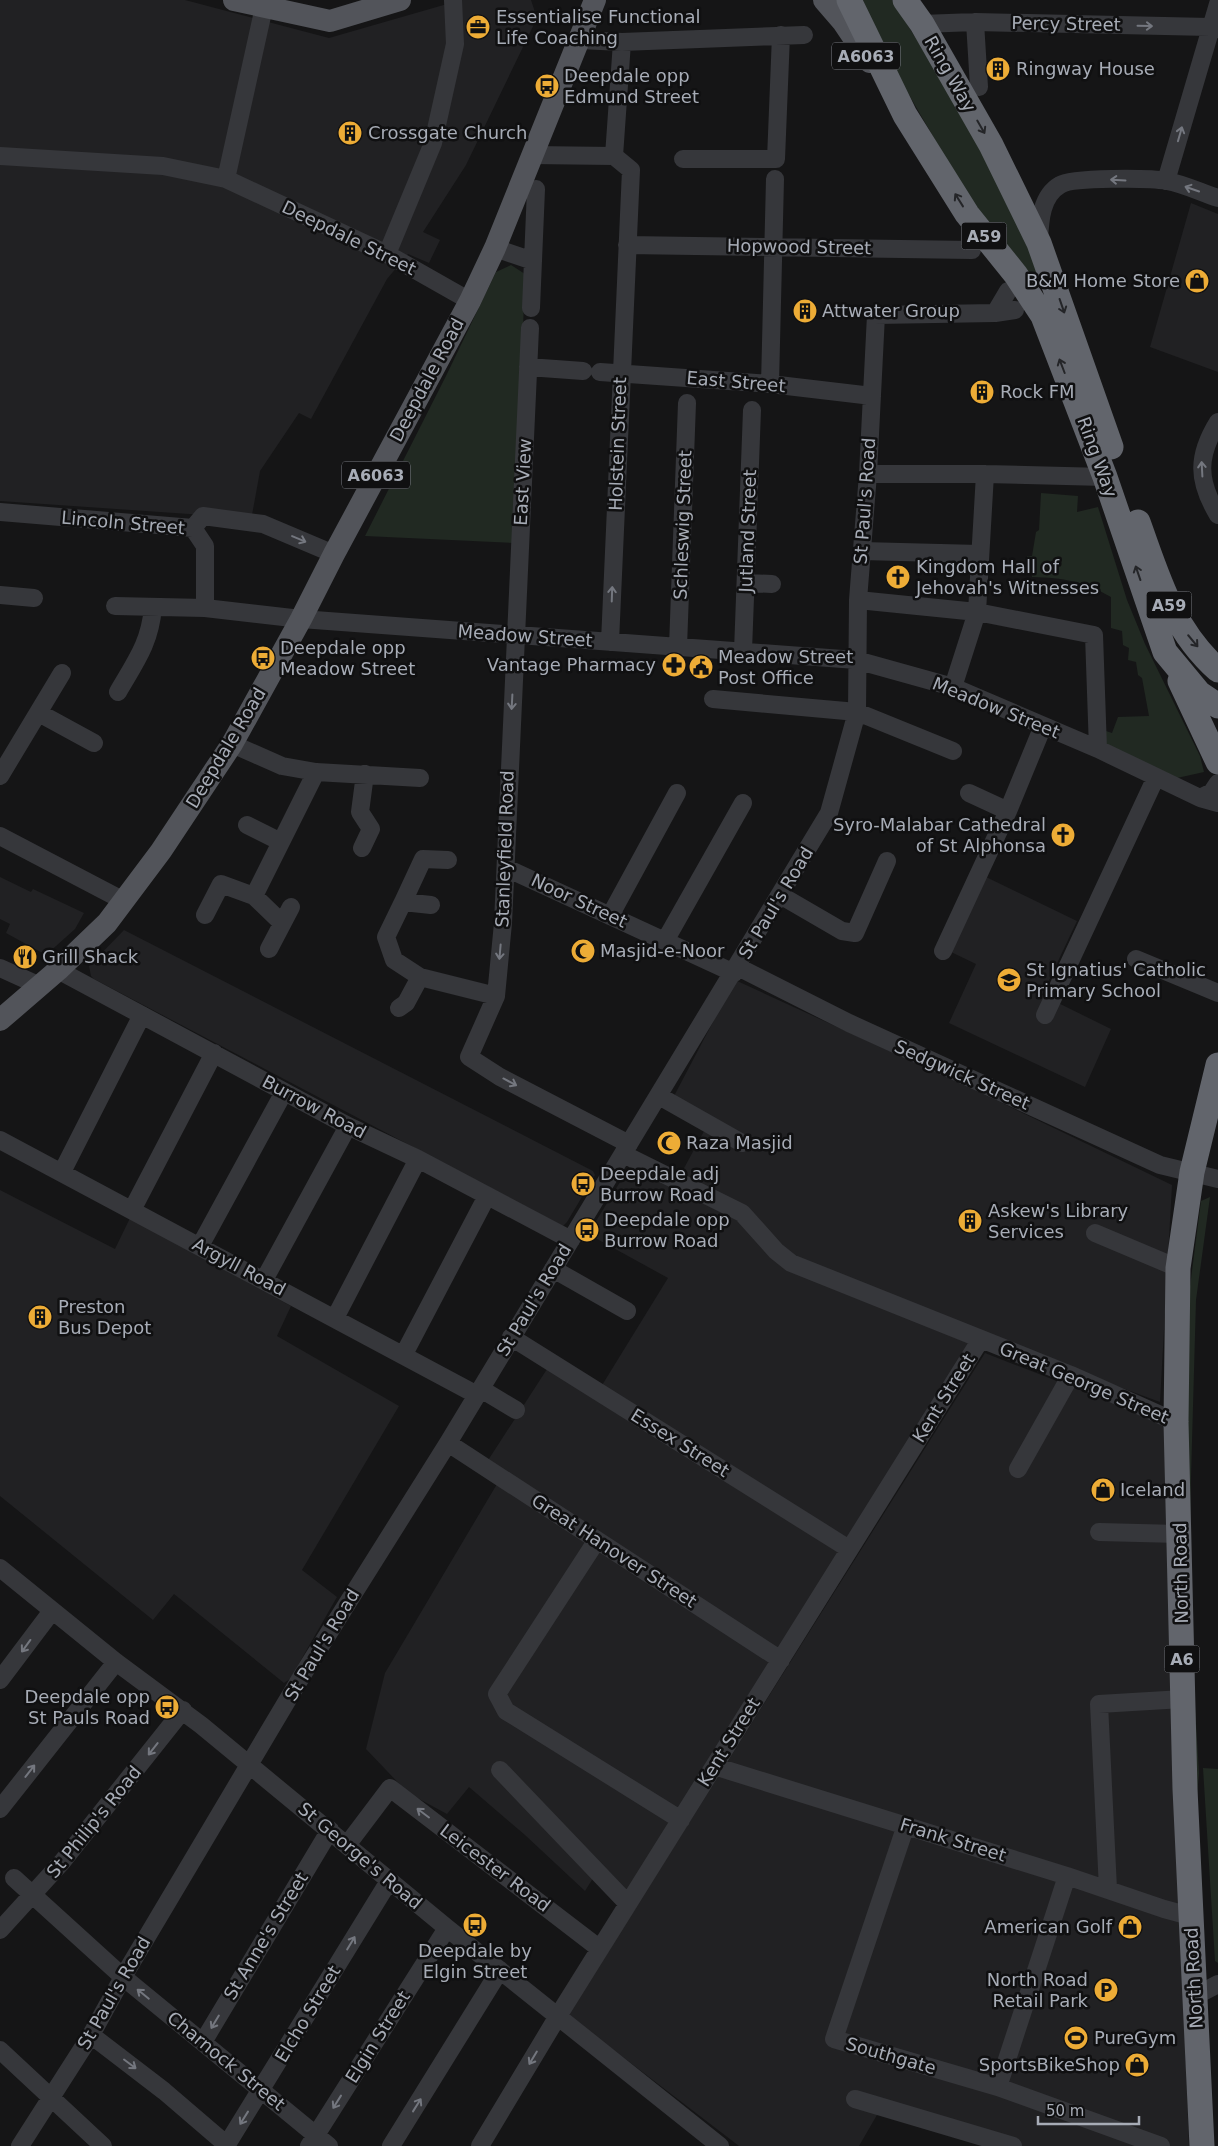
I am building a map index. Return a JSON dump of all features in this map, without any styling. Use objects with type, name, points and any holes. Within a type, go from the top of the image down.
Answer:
[{"type":"highway","name":"Ring Way","points":[[849,0],[905,115],[967,214],[1016,275],[1043,316],[1105,477],[1165,652],[1199,692],[1218,706]]},
{"type":"highway","name":"Ring Way","points":[[905,0],[922,24],[991,145],[1039,243],[1171,610],[1187,635],[1218,670]]},
{"type":"highway","points":[[1165,652],[1212,744],[1218,762]]},
{"type":"highway","name":"North Road","points":[[1202,2146],[1190,1916],[1183,1698],[1176,1422],[1178,1268],[1192,1172],[1217,1074]]},
{"type":"main road","points":[[234,0],[330,21],[400,0]]},
{"type":"main road","name":"Deepdale Road","points":[[0,1020],[62,967],[107,923],[161,851],[232,744],[301,619],[470,300],[495,248],[595,0]]},
{"type":"main road","name":"A6063","points":[[824,0],[843,22],[905,115]]},
{"type":"street","points":[[387,254],[433,143],[454,44],[453,0]]},
{"type":"street","points":[[1166,180],[1214,28],[1218,4]]},
{"type":"street","points":[[226,179],[264,7]]},
{"type":"street","points":[[974,22],[980,87]]},
{"type":"street","name":"Percy Street","points":[[922,24],[974,22],[1214,28]]},
{"type":"street","points":[[683,159],[776,159],[781,35]]},
{"type":"street","points":[[580,40],[622,42],[804,35]]},
{"type":"street","points":[[531,155],[614,156],[622,42]]},
{"type":"street","name":"Deepdale Street","points":[[0,156],[163,166],[226,179],[387,254],[470,300]]},
{"type":"street","name":"Holstein Street","points":[[610,642],[620,373],[631,170],[614,156]]},
{"type":"street","points":[[770,384],[775,247],[775,178]]},
{"type":"street","points":[[1039,243],[1040,214],[1051,193],[1060,184],[1096,178],[1166,180],[1218,198]]},
{"type":"street","points":[[531,308],[536,190]]},
{"type":"street","name":"Hopwood Street","points":[[627,245],[972,250]]},
{"type":"street","points":[[495,248],[533,260]]},
{"type":"street","points":[[995,313],[1008,291]]},
{"type":"street","points":[[995,313],[1015,310]]},
{"type":"street","name":"St Paul's Road","points":[[20,2146],[91,2035],[123,1977],[251,1765],[303,1674],[448,1443],[736,970],[829,813],[857,712],[858,600],[868,474],[876,314],[995,313]]},
{"type":"street","name":"East View","points":[[516,636],[530,328]]},
{"type":"street","name":"East Street","points":[[528,366],[770,384],[872,396]]},
{"type":"street","name":"Schleswig Street","points":[[678,647],[687,404]]},
{"type":"street","name":"Jutland Street","points":[[743,651],[752,410]]},
{"type":"street","points":[[1218,422],[1202,453],[1201,472],[1218,515]]},
{"type":"street","points":[[868,474],[1105,477]]},
{"type":"street","points":[[953,687],[977,612],[985,474]]},
{"type":"street","name":"Lincoln Street","points":[[0,512],[193,528],[205,546],[205,608]]},
{"type":"street","points":[[193,528],[204,516],[263,524],[334,554]]},
{"type":"street","points":[[862,551],[979,554]]},
{"type":"street","points":[[746,583],[772,584]]},
{"type":"street","points":[[0,595],[34,598]]},
{"type":"street","points":[[858,600],[977,612],[1094,635],[1098,749]]},
{"type":"street","name":"Meadow Street","points":[[115,606],[205,608],[301,619],[856,660],[953,687],[1098,749],[1200,798],[1218,803]]},
{"type":"street","points":[[118,692],[138,658],[151,630],[153,607]]},
{"type":"street","name":"Stanleyfield Road","points":[[469,1057],[496,996],[506,868],[508,770],[516,636]]},
{"type":"street","points":[[0,776],[62,674]]},
{"type":"street","points":[[713,699],[857,712],[953,751]]},
{"type":"street","points":[[39,713],[94,743]]},
{"type":"street","points":[[943,951],[1008,811],[1043,726]]},
{"type":"street","points":[[232,744],[282,766],[316,772],[420,778]]},
{"type":"street","points":[[254,896],[316,772]]},
{"type":"street","points":[[359,774],[360,812],[370,829],[362,848]]},
{"type":"street","points":[[1045,1014],[1156,777]]},
{"type":"street","points":[[1200,798],[1212,792],[1218,783]]},
{"type":"street","points":[[968,793],[1008,811]]},
{"type":"street","points":[[610,916],[677,794]]},
{"type":"street","points":[[665,941],[743,803]]},
{"type":"street","points":[[246,825],[281,842]]},
{"type":"street","points":[[0,836],[124,901]]},
{"type":"street","points":[[448,860],[423,859],[386,937],[394,960],[420,977],[496,996]]},
{"type":"street","points":[[780,895],[842,931],[855,933],[887,861]]},
{"type":"street","name":"Noor Street","points":[[506,868],[665,941],[736,970]]},
{"type":"street","points":[[205,915],[221,884],[254,896],[282,924]]},
{"type":"street","points":[[402,902],[431,905]]},
{"type":"street","points":[[269,949],[291,907]]},
{"type":"street","points":[[1136,959],[1218,993]]},
{"type":"street","name":"Burrow Road","points":[[62,967],[142,1015],[348,1126],[418,1159],[487,1196],[574,1234]]},
{"type":"street","points":[[0,968],[40,986]]},
{"type":"street","name":"Sedgwick Street","points":[[736,970],[1160,1164],[1218,1179]]},
{"type":"street","points":[[400,1008],[406,1003],[420,977]]},
{"type":"street","points":[[62,1172],[142,1015]]},
{"type":"street","points":[[132,1210],[214,1053]]},
{"type":"street","name":"Great George Street","points":[[469,1057],[500,1077],[742,1213],[776,1251],[791,1263],[1071,1375],[1176,1422]]},
{"type":"street","points":[[200,1246],[284,1092]]},
{"type":"street","points":[[659,1096],[742,1143]]},
{"type":"street","points":[[264,1280],[348,1126]]},
{"type":"street","name":"Argyll Road","points":[[0,1140],[335,1318],[516,1410]]},
{"type":"street","points":[[335,1318],[418,1159]]},
{"type":"street","points":[[404,1354],[487,1196]]},
{"type":"street","points":[[1095,1233],[1178,1268]]},
{"type":"street","points":[[553,1269],[627,1311]]},
{"type":"street","name":"Essex Street","points":[[511,1337],[849,1549]]},
{"type":"street","name":"Kent Street","points":[[480,2146],[558,2016],[980,1339]]},
{"type":"street","points":[[1018,1469],[1071,1375]]},
{"type":"street","name":"Great Hanover Street","points":[[448,1443],[780,1660]]},
{"type":"street","points":[[1099,1532],[1179,1534]]},
{"type":"street","points":[[597,1540],[497,1694],[506,1711],[681,1820]]},
{"type":"street","name":"St George's Road","points":[[0,1568],[116,1662],[183,1710],[330,1830],[389,1881],[720,2146]]},
{"type":"street","points":[[0,1680],[52,1611]]},
{"type":"street","points":[[0,1809],[116,1662]]},
{"type":"street","points":[[1108,1889],[1099,1704],[1183,1698]]},
{"type":"street","name":"St Philip's Road","points":[[0,1930],[62,1862],[183,1710]]},
{"type":"street","name":"Frank Street","points":[[714,1766],[1190,1916]]},
{"type":"street","points":[[500,1770],[628,1904]]},
{"type":"street","name":"Leicester Road","points":[[348,1845],[390,1788],[600,1949]]},
{"type":"street","name":"Southgate","points":[[906,1826],[834,2040],[998,2087],[1161,2146]]},
{"type":"street","name":"St Anne's Street","points":[[203,2042],[330,1830]]},
{"type":"street","points":[[998,2087],[1067,1876]]},
{"type":"street","name":"Charnock Street","points":[[14,1878],[123,1977],[262,2090],[318,2142]]},
{"type":"street","name":"Elcho Street","points":[[227,2145],[389,1881]]},
{"type":"street","name":"Elgin Street","points":[[318,2142],[448,1928]]},
{"type":"street","points":[[391,2146],[500,1970]]},
{"type":"street","points":[[1195,1996],[1218,1984]]},
{"type":"street","points":[[91,2035],[164,2091],[227,2145]]},
{"type":"street","points":[[0,2050],[103,2146]]},
{"type":"street","points":[[854,2099],[1013,2146]]},
{"type":"shaded area","points":[[0,0],[185,0],[329,38],[461,0],[531,0],[537,18],[466,165],[423,232],[440,240],[429,263],[408,254],[387,279],[311,419],[299,413],[260,471],[252,515],[189,514],[0,501]]},
{"type":"shaded area","points":[[863,0],[892,0],[988,154],[1012,203],[1041,281],[1035,285],[985,226],[883,50]]},
{"type":"shaded area","name":"B&M Home Store","points":[[1191,203],[1218,214],[1218,372],[1150,347]]},
{"type":"shaded area","points":[[511,265],[525,274],[515,543],[365,536],[496,272]]},
{"type":"shaded area","points":[[1041,493],[1078,496],[1077,512],[1098,507],[1127,600],[1145,644],[1200,756],[1204,772],[1177,778],[1106,746],[1103,730],[1112,733],[1118,717],[1149,716],[1142,678],[1138,675],[1136,662],[1128,660],[1129,648],[1123,645],[1122,631],[1111,628],[1111,597],[1073,581],[1032,577],[1031,568],[1026,568],[1027,556],[1032,556],[1036,532],[1039,530]]},
{"type":"shaded area","points":[[0,877],[31,892],[33,889],[84,913],[75,929],[46,955],[6,933],[10,924],[0,919]]},
{"type":"shaded area","name":"St Ignatius' Catholic Primary School","points":[[986,877],[1077,921],[1042,995],[1111,1029],[1085,1087],[949,1023],[976,964],[951,952]]},
{"type":"shaded area","points":[[124,930],[593,1171],[595,1175],[563,1226],[94,979],[91,976],[89,966]]},
{"type":"shaded area","points":[[735,980],[998,1101],[1172,1185],[1160,1402],[978,1335],[627,1898],[600,1867],[585,1891],[525,1835],[469,1787],[447,1814],[408,1793],[366,1749],[385,1673],[497,1484],[485,1465],[549,1366],[596,1395],[668,1278],[588,1234],[633,1161],[676,1183],[709,1122],[673,1098]]},
{"type":"shaded area","points":[[0,1190],[115,1249],[130,1218],[291,1306],[277,1336],[399,1406],[302,1570],[337,1597],[290,1679],[284,1683],[174,1594],[153,1620],[0,1496]]},
{"type":"shaded area","points":[[1210,1197],[1196,1300],[1191,1477],[1189,1605],[1199,1773],[1197,1796],[1186,1535],[1189,1294],[1201,1201]]},
{"type":"shaded area","points":[[985,1353],[1172,1426],[1181,1932],[1189,2146],[995,2146],[881,2108],[859,2146],[739,2146],[568,2015]]},
{"type":"shaded area","points":[[1203,1768],[1218,1769],[1218,1963],[1215,1961]]},
{"type":"place","name":"Essentialise Functional Life Coaching","points":[[478,27]]},
{"type":"place","name":"Ringway House","points":[[998,69]]},
{"type":"place","name":"Deepdale opp Edmund Street","points":[[547,86]]},
{"type":"place","name":"Crossgate Church","points":[[350,133]]},
{"type":"place","name":"B&M Home Store","points":[[1197,281]]},
{"type":"place","name":"Attwater Group","points":[[805,311]]},
{"type":"place","name":"Rock FM","points":[[982,392]]},
{"type":"place","name":"Kingdom Hall of Jehovah's Witnesses","points":[[898,577]]},
{"type":"place","name":"Deepdale opp Meadow Street","points":[[263,658]]},
{"type":"place","name":"Vantage Pharmacy","points":[[674,665]]},
{"type":"place","name":"Meadow Street Post Office","points":[[701,667]]},
{"type":"place","name":"Syro-Malabar Cathedral of St Alphonsa","points":[[1063,835]]},
{"type":"place","name":"Masjid-e-Noor","points":[[583,951]]},
{"type":"place","name":"Grill Shack","points":[[25,957]]},
{"type":"place","name":"St Ignatius' Catholic Primary School","points":[[1009,980]]},
{"type":"place","name":"Raza Masjid","points":[[669,1143]]},
{"type":"place","name":"Deepdale adj Burrow Road","points":[[583,1184]]},
{"type":"place","name":"Askew's Library Services","points":[[970,1221]]},
{"type":"place","name":"Deepdale opp Burrow Road","points":[[587,1230]]},
{"type":"place","name":"Preston Bus Depot","points":[[40,1317]]},
{"type":"place","name":"Iceland","points":[[1103,1490]]},
{"type":"place","name":"Deepdale opp St Pauls Road","points":[[167,1707]]},
{"type":"place","name":"Deepdale by Elgin Street","points":[[475,1925]]},
{"type":"place","name":"American Golf","points":[[1130,1927]]},
{"type":"place","name":"North Road Retail Park","points":[[1106,1990]]},
{"type":"place","name":"PureGym","points":[[1076,2038]]},
{"type":"place","name":"SportsBikeShop","points":[[1137,2065]]}]
